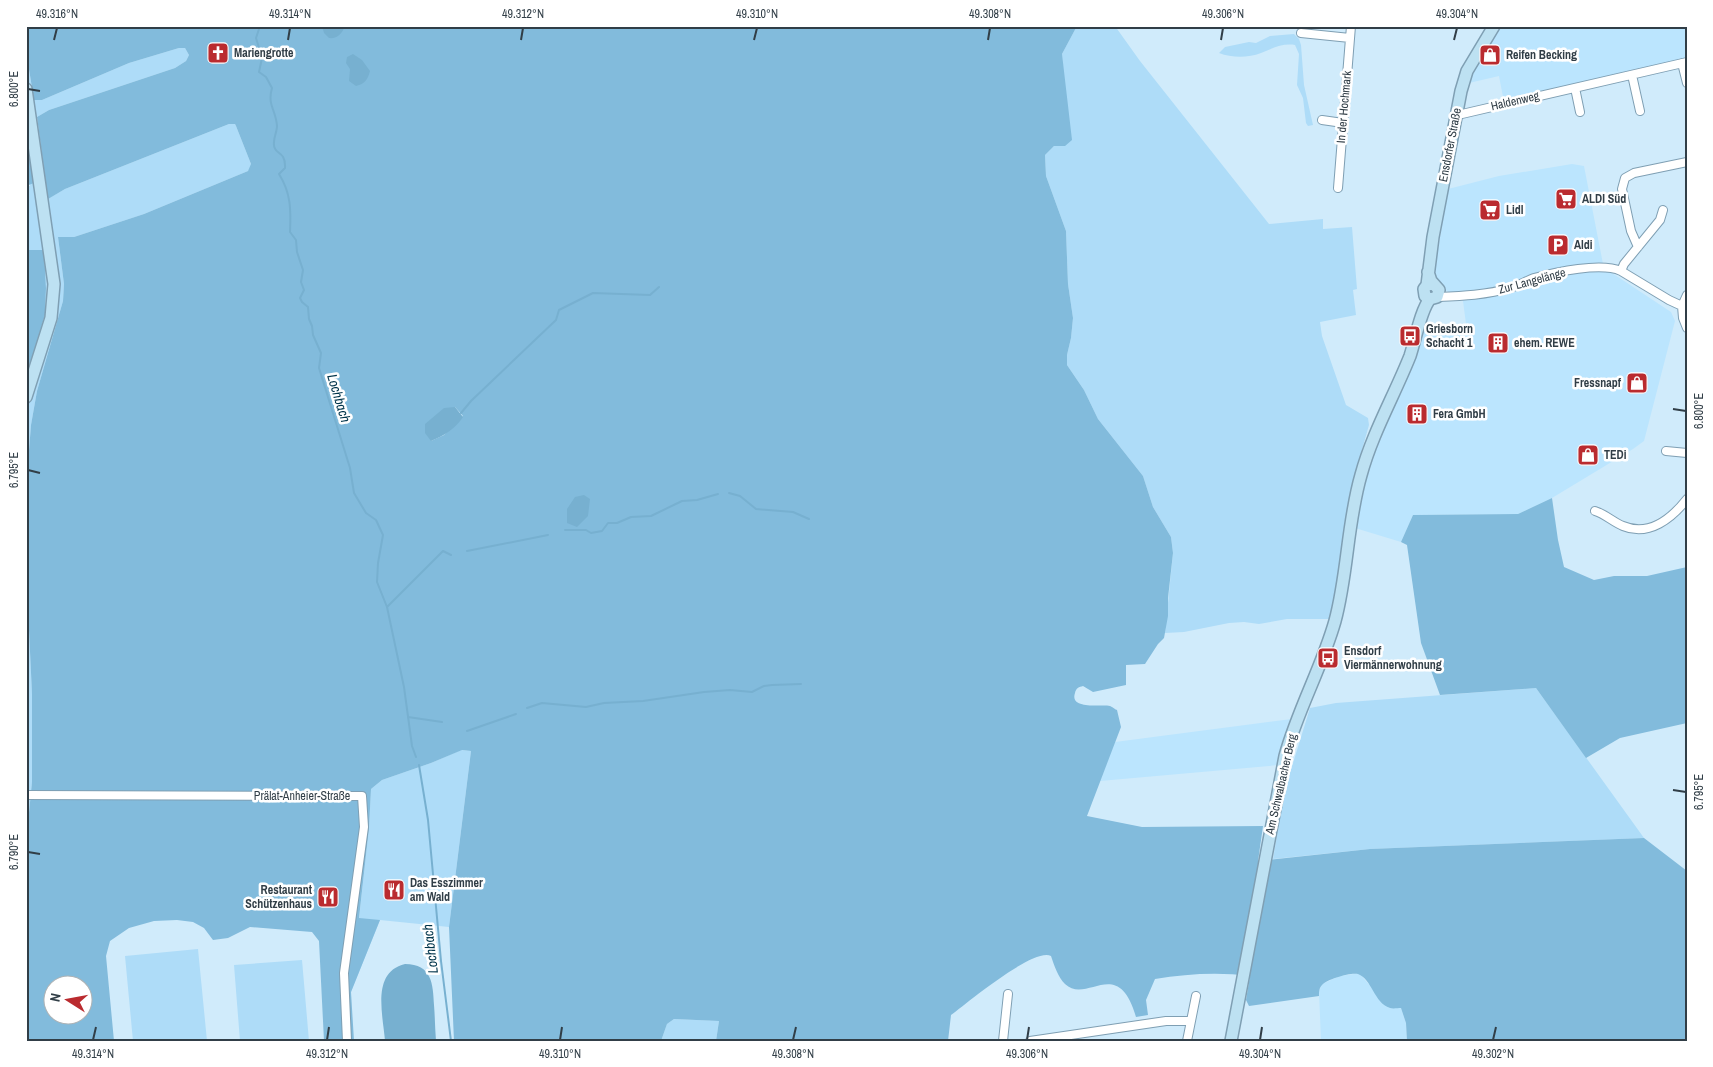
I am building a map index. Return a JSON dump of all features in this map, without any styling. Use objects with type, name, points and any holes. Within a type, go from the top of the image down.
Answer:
[{"type":"main road","name":"Ensdorfer Straße","points":[[1432,292],[1428,272],[1456,114],[1467,71],[1494,26]]},
{"type":"main road","points":[[26,89],[54,284],[51,318],[26,397]]},
{"type":"main road","name":"Am Schwalbacher Berg","points":[[1231,1041],[1285,756],[1336,618],[1361,475],[1371,445],[1405,368],[1432,292]]},
{"type":"street","name":"In der Hochmark","points":[[1338,188],[1351,26]]},
{"type":"street","points":[[1302,33],[1350,38]]},
{"type":"street","name":"Haldenweg","points":[[1456,114],[1684,63],[1687,83]]},
{"type":"street","points":[[1632,75],[1640,111]]},
{"type":"street","points":[[1575,88],[1580,112]]},
{"type":"street","points":[[1322,120],[1343,123]]},
{"type":"street","points":[[1638,247],[1631,231],[1622,189],[1625,178],[1634,173],[1687,162]]},
{"type":"street","points":[[1621,271],[1624,264],[1660,220],[1663,210]]},
{"type":"street","name":"Zur Langelänge","points":[[1432,292],[1463,295],[1510,288],[1540,276],[1591,267],[1614,268],[1682,306]]},
{"type":"street","points":[[1687,295],[1682,306],[1683,318],[1687,328]]},
{"type":"street","points":[[1666,451],[1687,453]]},
{"type":"street","points":[[1595,511],[1626,527],[1648,528],[1665,521],[1687,499]]},
{"type":"street","name":"Prälat-Anheier-Straße","points":[[26,795],[362,796],[364,827],[344,973],[347,1041]]},
{"type":"street","points":[[1003,1041],[1008,994]]},
{"type":"street","points":[[1188,1041],[1196,996]]},
{"type":"street","points":[[1030,1041],[1166,1021],[1191,1021]]},
{"type":"shaded area","points":[[26,26],[1077,26],[1062,54],[1072,140],[1065,146],[1054,146],[1045,155],[1046,176],[1066,231],[1068,284],[1073,318],[1067,365],[1084,390],[1098,419],[1143,476],[1153,507],[1171,537],[1173,553],[1168,616],[1164,638],[1145,664],[1126,665],[1126,685],[1093,692],[1083,686],[1075,691],[1074,698],[1077,702],[1088,705],[1110,706],[1117,710],[1121,727],[1087,816],[1142,827],[1263,826],[1258,861],[1370,849],[1644,838],[1687,871],[1687,1041],[1407,1041],[1406,1023],[1401,1008],[1391,1008],[1385,1005],[1380,1001],[1367,981],[1358,974],[1339,976],[1329,980],[1320,987],[1319,996],[1249,1006],[1246,1000],[1250,976],[1202,974],[1155,979],[1146,1000],[1148,1015],[1136,1017],[1129,998],[1120,988],[1111,984],[1074,989],[1065,984],[1060,978],[1051,956],[1042,955],[1016,968],[951,1015],[948,1041],[716,1041],[719,1021],[674,1019],[667,1024],[661,1041],[454,1041],[449,927],[471,751],[462,750],[382,780],[371,789],[369,828],[359,918],[380,920],[351,992],[354,1041],[324,1041],[319,941],[312,932],[250,927],[228,938],[213,940],[204,928],[193,922],[177,920],[154,921],[129,928],[110,941],[106,956],[114,1041],[26,1041],[26,843],[32,782],[32,694],[27,588],[28,463],[31,425],[37,391],[63,301],[64,284],[58,237],[74,237],[144,214],[248,171],[251,164],[235,124],[229,124],[65,189],[48,199],[37,117],[49,110],[175,68],[186,61],[189,55],[185,48],[179,48],[129,63],[42,100],[34,100],[26,51]],"holes":[[[455,407],[463,416],[444,435],[431,441]]]},
{"type":"shaded area","points":[[322,26],[345,26],[339,35],[329,38],[324,33]]},
{"type":"shaded area","points":[[1077,26],[1115,26],[1140,61],[1269,224],[1323,219],[1323,229],[1352,227],[1357,289],[1353,290],[1356,315],[1320,322],[1322,336],[1346,405],[1368,418],[1369,425],[1354,478],[1333,607],[1329,619],[1287,619],[1259,624],[1229,623],[1184,632],[1165,633],[1173,553],[1171,537],[1153,507],[1143,476],[1098,419],[1084,390],[1067,365],[1073,318],[1068,284],[1066,231],[1046,176],[1045,155],[1054,146],[1065,146],[1062,54]]},
{"type":"shaded area","points":[[1500,26],[1687,26],[1687,61],[1504,102],[1499,76],[1469,83],[1477,63]]},
{"type":"shaded area","points":[[1294,34],[1299,39],[1301,45],[1304,85],[1313,125],[1308,126],[1303,98],[1297,85],[1299,54],[1295,45],[1282,45],[1245,57],[1235,57],[1219,53],[1225,47],[1249,42],[1256,43],[1270,36]]},
{"type":"shaded area","points":[[179,48],[185,48],[189,55],[186,61],[175,68],[49,110],[37,117],[49,198],[65,189],[229,124],[235,124],[251,167],[248,171],[144,214],[74,237],[58,237],[64,284],[63,301],[37,391],[31,425],[28,463],[27,588],[32,694],[32,782],[26,843],[26,377],[45,315],[46,288],[44,251],[26,250],[26,186],[30,186],[26,128],[26,51],[34,100],[42,100],[129,63]]},
{"type":"shaded area","points":[[353,54],[362,60],[370,71],[366,81],[356,86],[349,81],[350,69],[346,63],[347,57]]},
{"type":"shaded area","points":[[26,128],[34,183],[26,186]]},
{"type":"shaded area","points":[[1572,164],[1584,166],[1603,264],[1608,265],[1612,273],[1671,312],[1675,321],[1644,441],[1552,498],[1518,514],[1413,515],[1401,542],[1355,528],[1360,496],[1366,476],[1379,440],[1419,346],[1425,322],[1464,329],[1466,324],[1463,301],[1444,289],[1434,273],[1448,189],[1499,176]]},
{"type":"shaded area","points":[[26,250],[44,250],[46,288],[45,315],[26,377]]},
{"type":"shaded area","points":[[455,407],[463,417],[449,431],[431,441],[425,433],[425,424],[444,408]]},
{"type":"shaded area","points":[[584,495],[590,499],[588,516],[577,527],[567,523],[567,509],[575,497]]},
{"type":"shaded area","points":[[1552,498],[1564,567],[1594,580],[1614,576],[1647,576],[1687,567],[1687,723],[1620,738],[1586,758],[1536,688],[1440,695],[1421,643],[1407,545],[1401,542],[1413,515],[1518,514]]},
{"type":"shaded area","points":[[1536,688],[1644,838],[1370,849],[1273,859],[1285,789],[1310,708],[1336,703]]},
{"type":"shaded area","points":[[1292,719],[1279,765],[1100,781],[1115,742]]},
{"type":"shaded area","points":[[461,750],[471,751],[449,927],[380,920],[351,992],[369,828],[371,789],[382,780],[431,763]]},
{"type":"shaded area","points":[[198,949],[207,1041],[133,1041],[125,956]]},
{"type":"shaded area","points":[[302,960],[309,1041],[240,1041],[234,965]]},
{"type":"shaded area","points":[[405,964],[421,967],[426,971],[432,983],[436,1041],[385,1041],[381,1007],[383,985],[387,976],[394,969]]},
{"type":"shaded area","points":[[1360,974],[1389,1008],[1401,1008],[1406,1023],[1407,1041],[1321,1041],[1319,991],[1322,984],[1340,976]]},
{"type":"shaded area","points":[[674,1019],[719,1021],[716,1041],[661,1041],[667,1024]]},
{"type":"waterway","name":"Lochbach","points":[[260,26],[256,38],[262,58],[259,72],[266,77],[272,88],[271,103],[277,126],[274,140],[275,148],[282,155],[285,162],[285,168],[279,174],[288,195],[290,232],[296,240],[297,252],[303,270],[301,282],[304,290],[300,298],[308,307],[313,335],[321,353],[319,368],[350,468],[354,493],[366,513],[376,520],[383,535],[377,582],[387,607],[404,687],[412,746],[416,757]]},
{"type":"waterway","points":[[461,413],[471,401],[556,320],[559,310],[593,293],[650,295],[659,287]]},
{"type":"waterway","points":[[729,493],[740,496],[756,509],[793,512],[809,519]]},
{"type":"waterway","points":[[565,530],[586,530],[591,533],[602,531],[608,523],[617,523],[631,517],[651,516],[682,501],[697,500],[718,494]]},
{"type":"waterway","points":[[467,551],[548,535]]},
{"type":"waterway","points":[[387,607],[443,551],[451,555]]},
{"type":"waterway","points":[[527,708],[542,703],[586,707],[604,703],[643,701],[704,692],[730,690],[752,692],[764,686],[801,684]]},
{"type":"waterway","points":[[467,731],[516,714]]},
{"type":"waterway","points":[[408,717],[442,722]]},
{"type":"waterway","name":"Lochbach","points":[[419,765],[428,820],[441,961],[451,1041]]},
{"type":"place","name":"Mariengrotte","points":[[218,53]]},
{"type":"place","name":"Reifen Becking","points":[[1490,55]]},
{"type":"place","name":"ALDI Süd","points":[[1566,199]]},
{"type":"place","name":"Lidl","points":[[1490,210]]},
{"type":"place","name":"Aldi","points":[[1558,245]]},
{"type":"place","name":"Griesborn Schacht 1","points":[[1410,336]]},
{"type":"place","name":"ehem. REWE","points":[[1498,343]]},
{"type":"place","name":"Fressnapf","points":[[1637,383]]},
{"type":"place","name":"Fera GmbH","points":[[1417,414]]},
{"type":"place","name":"TEDi","points":[[1588,455]]},
{"type":"place","name":"Ensdorf Viermännerwohnung","points":[[1328,658]]},
{"type":"place","name":"Das Esszimmer am Wald","points":[[394,890]]},
{"type":"place","name":"Restaurant Schützenhaus","points":[[328,897]]}]
